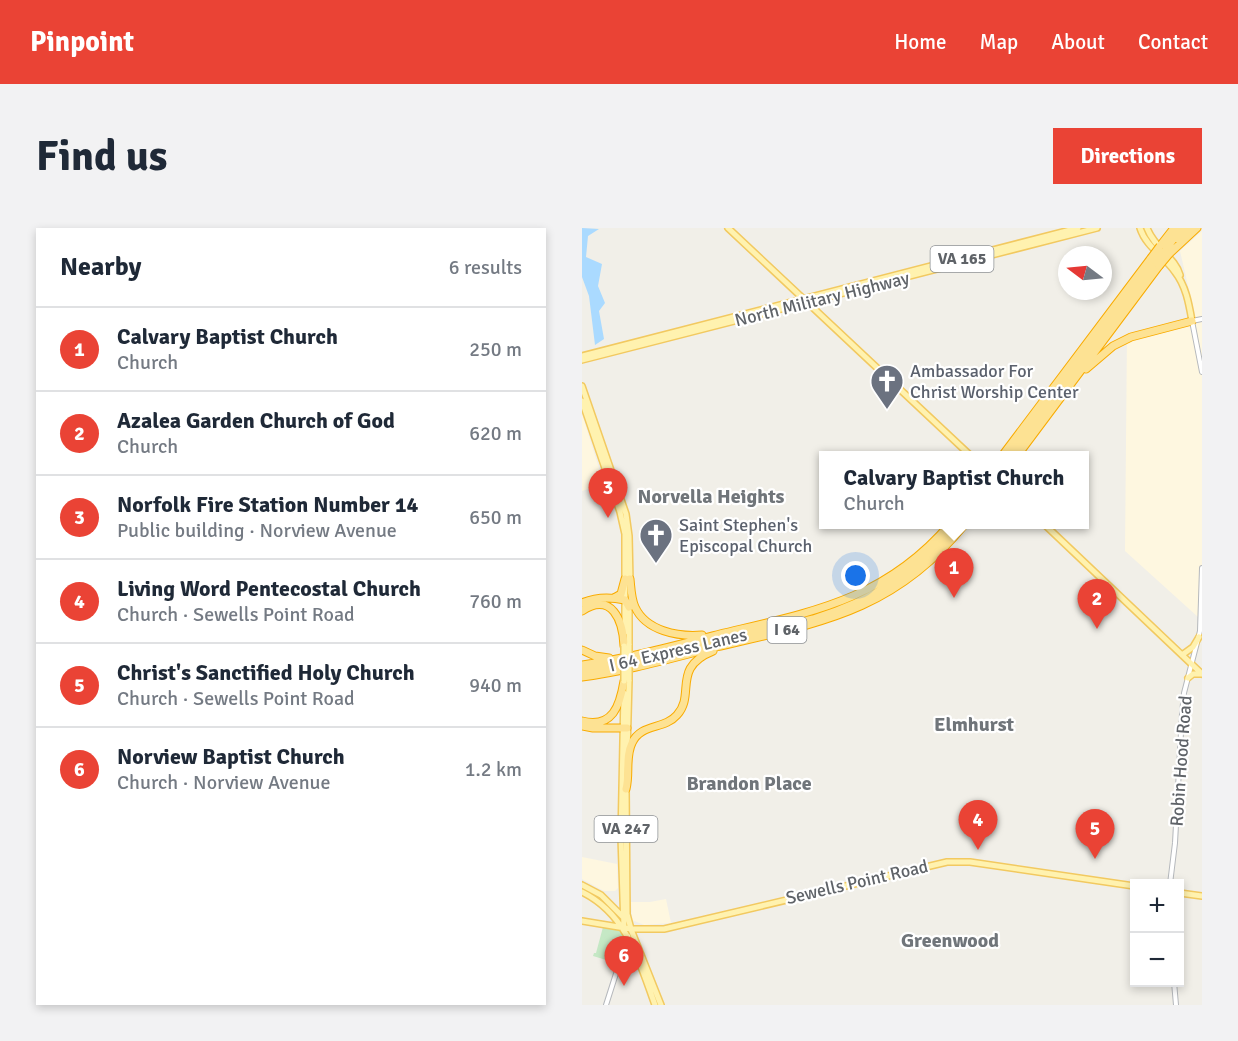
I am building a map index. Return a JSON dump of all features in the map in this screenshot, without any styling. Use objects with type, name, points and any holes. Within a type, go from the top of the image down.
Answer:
[{"type":"highway","points":[[1021,451],[1155,262],[1174,228]]},
{"type":"highway","points":[[1161,250],[1182,228]]},
{"type":"highway","points":[[1161,250],[1188,228]]},
{"type":"highway","points":[[1161,250],[1197,228]]},
{"type":"highway","points":[[1006,451],[1155,262]]},
{"type":"highway","points":[[1014,451],[1155,262]]},
{"type":"highway","points":[[1066,390],[1086,368],[1122,341],[1148,331],[1192,321]]},
{"type":"highway","name":"I 64","points":[[582,665],[618,659],[808,613],[859,595],[884,582],[916,559],[946,529]]},
{"type":"highway","name":"I 64 Express Lanes","points":[[582,671],[646,659],[813,619],[841,610],[883,590],[932,552],[954,529]]},
{"type":"highway","name":"I 64","points":[[582,678],[822,621],[870,603],[918,572],[961,529]]},
{"type":"highway","points":[[613,599],[621,594],[627,579]]},
{"type":"highway","points":[[627,579],[636,609],[654,627],[682,635],[722,634]]},
{"type":"highway","points":[[582,603],[596,599],[613,599],[627,604]]},
{"type":"highway","points":[[582,611],[598,605],[613,610],[621,620],[627,645]]},
{"type":"highway","points":[[626,789],[629,750],[635,738],[646,729],[668,723],[676,716],[683,705],[685,682],[694,664],[706,654],[724,646]]},
{"type":"highway","points":[[582,650],[595,656],[618,659]]},
{"type":"highway","points":[[582,721],[597,722],[614,713],[620,703],[626,680]]},
{"type":"highway","points":[[582,726],[625,728]]},
{"type":"main road","points":[[728,228],[966,451]]},
{"type":"main road","name":"North Military Highway","points":[[582,358],[1078,228]]},
{"type":"main road","name":"North Military Highway","points":[[806,300],[1096,228]]},
{"type":"main road","points":[[1142,228],[1146,242],[1161,250],[1182,283]]},
{"type":"main road","points":[[1142,228],[1178,268],[1192,321]]},
{"type":"main road","name":"VA 247","points":[[582,386],[626,514],[629,536],[627,579]]},
{"type":"main road","name":"VA 247","points":[[582,401],[625,534],[627,645],[622,915],[624,928],[655,1005]]},
{"type":"main road","points":[[1048,529],[1202,674]]},
{"type":"main road","points":[[1182,655],[1193,647],[1199,637]]},
{"type":"main road","points":[[1188,678],[1193,674],[1202,674]]},
{"type":"main road","name":"VA 247","points":[[625,728],[627,914],[661,1005]]},
{"type":"main road","name":"Sewells Point Road","points":[[582,921],[631,929],[664,929],[947,862],[970,862],[1130,885]]},
{"type":"main road","points":[[582,885],[607,900],[622,915],[631,929]]},
{"type":"main road","points":[[582,892],[603,904],[624,928]]},
{"type":"main road","points":[[1184,893],[1202,896]]},
{"type":"main road","points":[[607,900],[615,901],[622,894]]},
{"type":"main road","points":[[609,925],[614,920],[614,915]]},
{"type":"main road","points":[[639,946],[647,930]]},
{"type":"street","points":[[1202,319],[1192,321],[1202,372]]},
{"type":"street","name":"Robin Hood Road","points":[[1171,879],[1175,843],[1182,714],[1188,678],[1199,637],[1202,568]]},
{"type":"street","points":[[606,1005],[628,935]]},
{"type":"street","points":[[619,964],[625,958],[635,954]]},
{"type":"street","points":[[1174,987],[1176,1005]]},
{"type":"shaded area","points":[[1202,231],[1202,618],[1198,617],[1125,551],[1127,334],[1195,316],[1180,251]]},
{"type":"shaded area","points":[[582,414],[604,484],[582,491]]},
{"type":"shaded area","points":[[582,857],[617,864],[618,888],[615,891],[604,891],[582,879]]},
{"type":"shaded area","points":[[666,899],[671,923],[644,925],[632,920],[631,902]]},
{"type":"green space","points":[[603,927],[621,931],[625,938],[616,963],[593,956],[596,953]]},
{"type":"water","points":[[582,228],[599,229],[588,236],[586,257],[602,264],[598,286],[605,303],[599,311],[604,339],[595,345],[589,296],[582,277]]},
{"type":"place","name":"Ambassador For Christ Worship Center","points":[[887,410]]},
{"type":"place","name":"Norfolk Fire Station Number 14","points":[[608,518]]},
{"type":"place","name":"Saint Stephen's Episcopal Church","points":[[656,564]]},
{"type":"place","name":"Calvary Baptist Church","points":[[954,598]]},
{"type":"place","name":"Azalea Garden Church of God","points":[[1097,629]]},
{"type":"place","name":"Living Word Pentecostal Church","points":[[978,850]]},
{"type":"place","name":"Christ's Sanctified Holy Church","points":[[1095,859]]},
{"type":"place","name":"Norview Baptist Church","points":[[624,986]]},
{"type":"district","name":"Norvella Heights","points":[[711,496]]},
{"type":"district","name":"Elmhurst","points":[[974,724]]},
{"type":"district","name":"Brandon Place","points":[[749,783]]},
{"type":"district","name":"Greenwood","points":[[950,940]]}]
